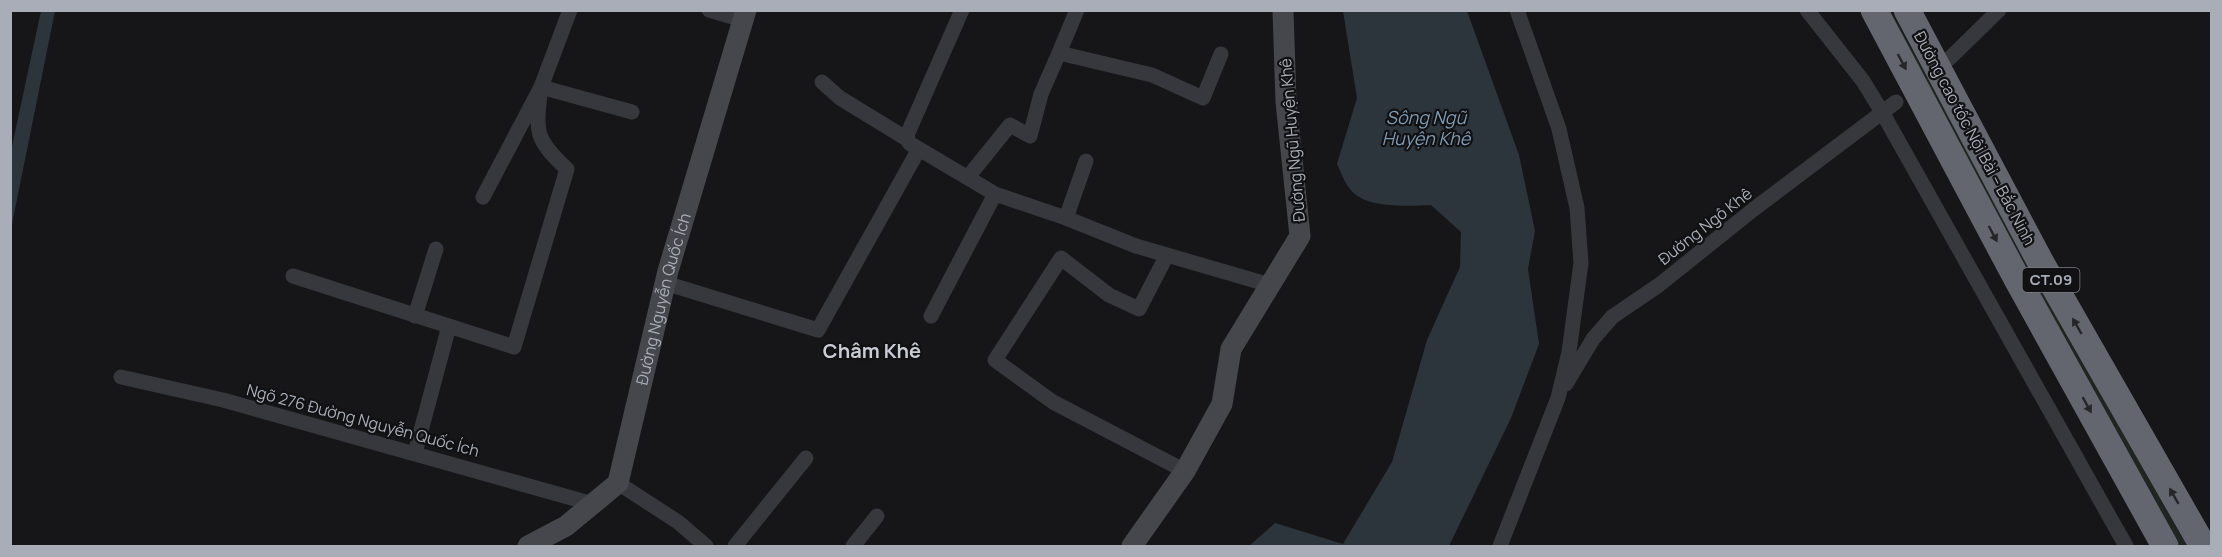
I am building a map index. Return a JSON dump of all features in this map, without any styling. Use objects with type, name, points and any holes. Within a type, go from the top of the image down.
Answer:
[{"type":"highway","name":"Đường cao tốc Nội Bài – Bắc Ninh","points":[[1874,10],[2017,279],[2165,546]]},
{"type":"highway","name":"Đường cao tốc Nội Bài – Bắc Ninh","points":[[1907,10],[2041,262],[2203,546]]},
{"type":"street","points":[[483,197],[541,87],[570,10]]},
{"type":"street","points":[[709,10],[745,15]]},
{"type":"street","points":[[906,139],[962,10]]},
{"type":"street","points":[[968,177],[1010,125],[1030,136],[1041,94],[1077,10]]},
{"type":"street","name":"Đường Ngũ Huyện Khê","points":[[1132,546],[1185,471],[1222,404],[1231,349],[1300,236],[1286,102],[1283,10]]},
{"type":"street","points":[[1500,546],[1558,398],[1569,352],[1581,263],[1577,208],[1559,129],[1517,10]]},
{"type":"street","points":[[1807,10],[1863,81],[1882,112],[2126,546]]},
{"type":"street","points":[[1949,59],[1995,12]]},
{"type":"street","name":"Đường Nguyễn Quốc Ích","points":[[618,483],[665,284],[745,15]]},
{"type":"street","points":[[1059,52],[1152,75],[1203,98],[1221,54]]},
{"type":"street","points":[[822,82],[840,98],[995,194],[1066,218],[1136,246],[1270,285]]},
{"type":"street","points":[[541,87],[632,112]]},
{"type":"street","points":[[293,276],[514,347],[567,169],[551,154],[539,133],[536,121],[541,87]]},
{"type":"street","name":"Đường Ngô Khê","points":[[1558,398],[1593,339],[1612,317],[1659,285],[1754,209],[1896,102]]},
{"type":"street","points":[[665,284],[818,330],[920,149]]},
{"type":"street","points":[[1066,218],[1086,161]]},
{"type":"street","points":[[931,316],[995,194]]},
{"type":"street","points":[[415,316],[436,249]]},
{"type":"street","points":[[1167,255],[1139,309],[1109,295],[1061,258],[995,360],[1053,402],[1185,471]]},
{"type":"street","points":[[415,453],[449,326]]},
{"type":"street","name":"Ngõ 276 Đường Nguyễn Quốc Ích","points":[[121,377],[224,400],[593,504]]},
{"type":"street","points":[[735,546],[806,458]]},
{"type":"street","points":[[528,546],[566,526],[618,483],[678,522],[700,544]]},
{"type":"street","points":[[853,546],[877,516]]},
{"type":"shaded area","points":[[1882,11],[1891,11],[2043,291],[2187,546],[2177,546]]},
{"type":"water","points":[[41,11],[55,11],[11,229],[11,151]]},
{"type":"water","name":"Sông Ngũ Huyện Khê","points":[[1343,11],[1467,11],[1519,155],[1535,231],[1528,269],[1539,344],[1511,418],[1449,546],[1249,546],[1275,523],[1343,544],[1392,462],[1427,340],[1460,267],[1461,232],[1431,205],[1388,205],[1366,200],[1350,189],[1337,164],[1357,98]]},
{"type":"district","name":"Châm Khê","points":[[872,351]]}]
